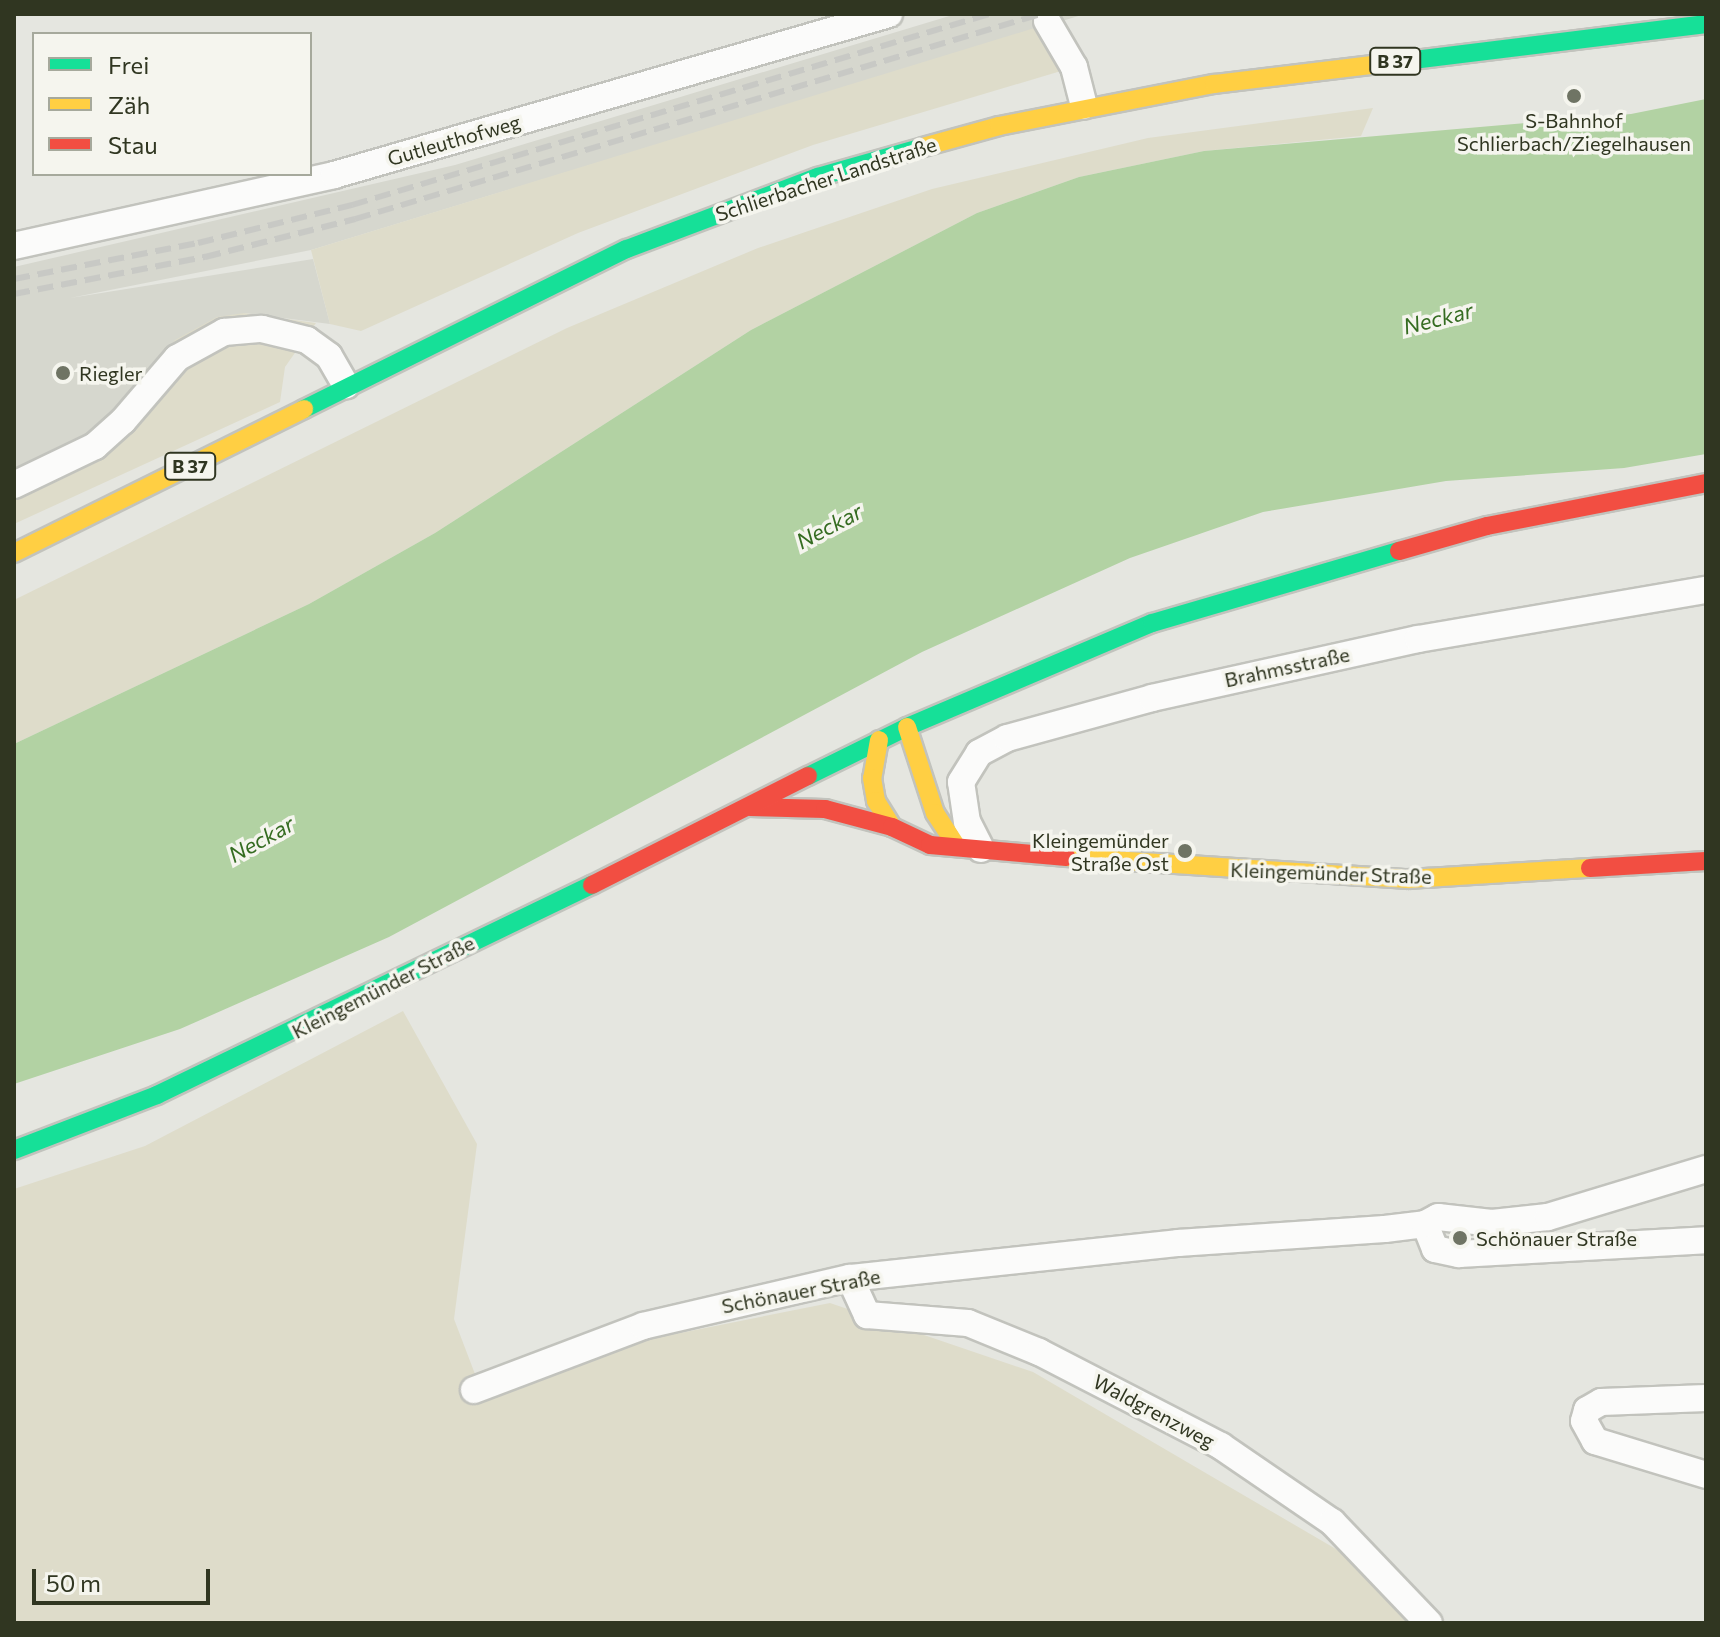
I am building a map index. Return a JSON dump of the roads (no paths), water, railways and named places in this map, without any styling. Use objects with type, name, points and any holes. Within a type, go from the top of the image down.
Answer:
[{"type":"main road","name":"Schlierbacher Landstraße","points":[[14,553],[346,386],[667,232],[818,177],[1084,106],[1214,84],[1706,24]]},
{"type":"main road","name":"Kleingemünder Straße","points":[[14,1150],[157,1095],[342,1010],[879,740],[1042,667],[1220,599],[1487,526],[1706,483]]},
{"type":"main road","points":[[907,727],[935,813],[968,847]]},
{"type":"main road","points":[[879,740],[872,778],[876,801],[892,827]]},
{"type":"main road","name":"Kleingemünder Straße","points":[[744,807],[825,809],[892,827],[922,843],[1408,879],[1706,861]]},
{"type":"street","name":"Gutleuthofweg","points":[[14,246],[334,175],[889,14]]},
{"type":"street","points":[[1047,21],[1074,67],[1084,106]]},
{"type":"street","points":[[14,485],[95,446],[123,421],[177,358],[224,332],[262,329],[307,340],[329,356],[346,386]]},
{"type":"street","name":"Brahmsstraße","points":[[968,847],[961,782],[979,753],[1045,726],[1152,698],[1418,639],[1706,590]]},
{"type":"street","name":"Schönauer Straße","points":[[474,1390],[643,1326],[850,1278],[1178,1243],[1425,1224],[1438,1217],[1492,1223],[1548,1217],[1706,1169]]},
{"type":"street","points":[[1425,1224],[1435,1249],[1459,1254],[1706,1240]]},
{"type":"street","name":"Waldgrenzweg","points":[[850,1278],[867,1315],[968,1323],[1058,1362],[1221,1446],[1332,1522],[1429,1623]]},
{"type":"street","points":[[1706,1398],[1601,1402],[1587,1410],[1584,1421],[1595,1441],[1706,1475]]},
{"type":"water","name":"Neckar","points":[[1706,99],[1706,454],[1624,468],[1446,481],[1263,512],[1130,558],[922,652],[389,937],[180,1029],[14,1084],[14,744],[309,604],[435,533],[751,330],[977,213],[1079,177],[1204,151],[1631,114]]},
{"type":"railway","points":[[14,279],[198,243],[352,205],[989,14]]},
{"type":"railway","points":[[14,294],[205,257],[355,219],[1041,14]]},
{"type":"place","name":"S-Bahnhof Schlierbach/Ziegelhausen","points":[[1574,96]]},
{"type":"place","name":"Riegler","points":[[63,373]]},
{"type":"place","name":"Kleingemünder Straße Ost","points":[[1185,851]]},
{"type":"place","name":"Schönauer Straße","points":[[1460,1238]]}]
